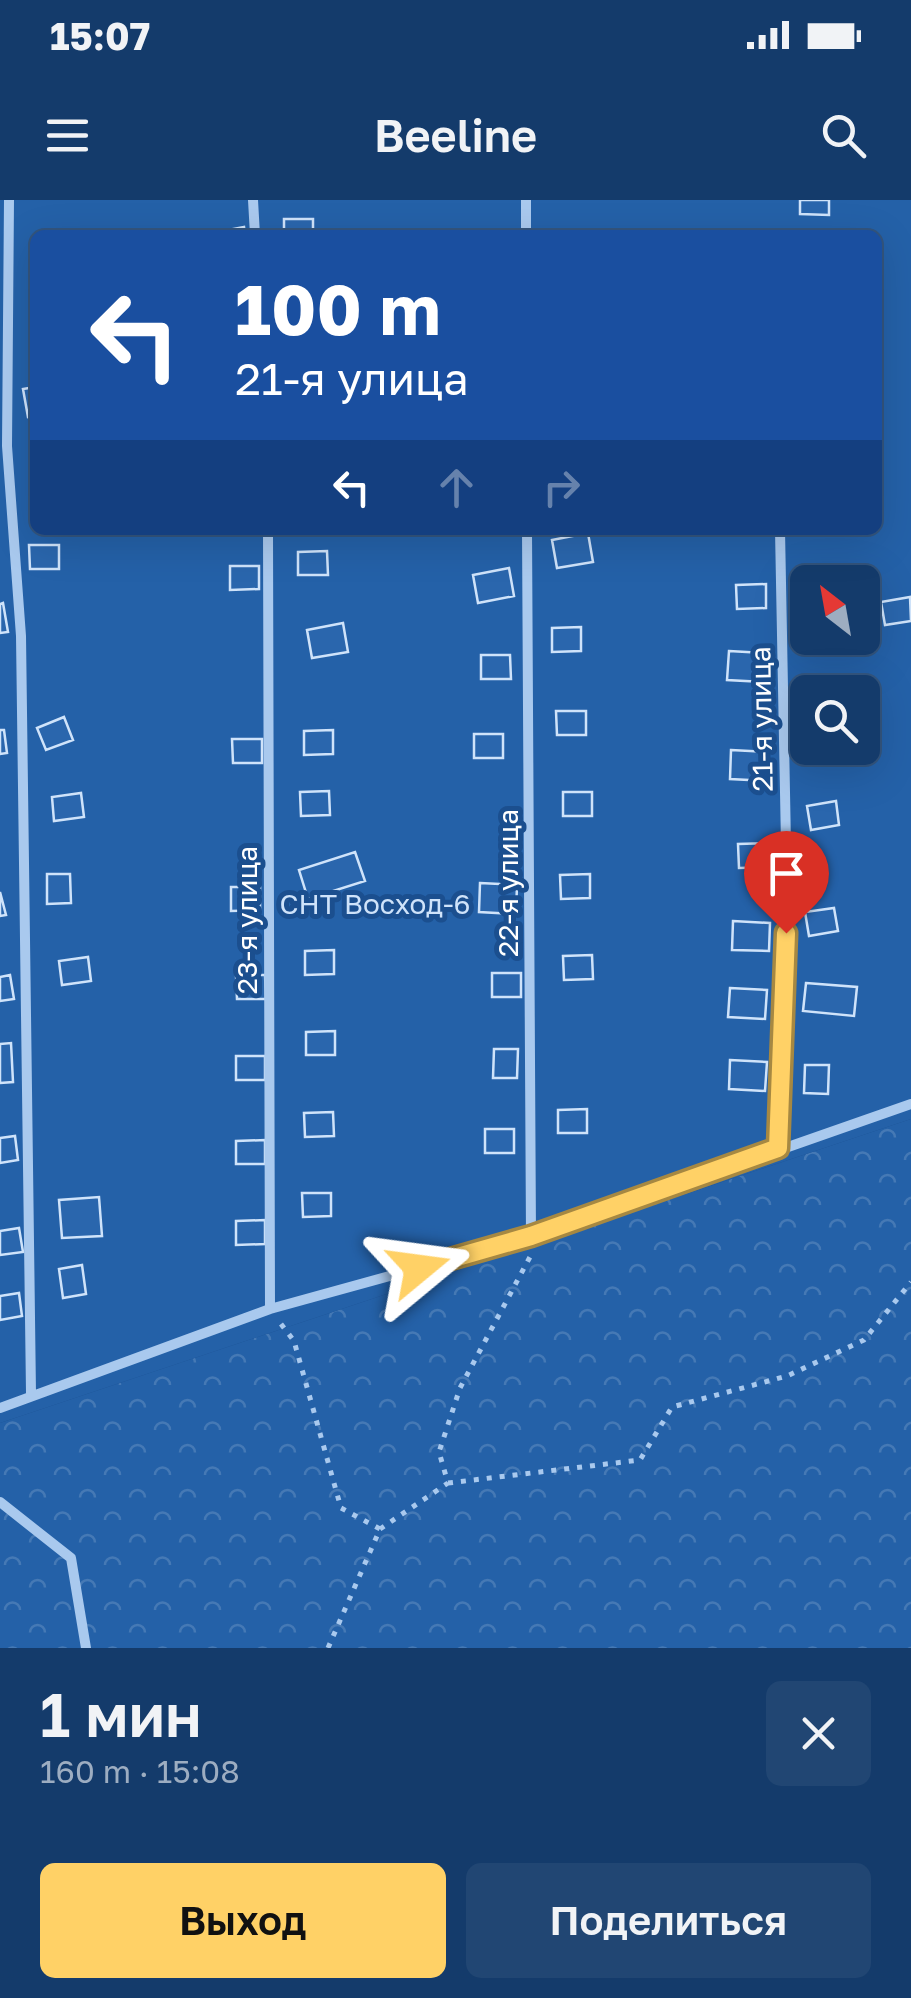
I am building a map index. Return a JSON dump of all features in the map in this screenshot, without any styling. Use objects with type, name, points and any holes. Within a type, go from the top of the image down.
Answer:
[{"type":"street","points":[[9,200],[7,446],[21,656],[31,1393]]},
{"type":"street","points":[[252,200],[254,230]]},
{"type":"street","points":[[526,200],[526,230]]},
{"type":"street","name":"23-я улица","points":[[268,535],[270,1309]]},
{"type":"street","name":"22-я улица","points":[[528,535],[531,1236]]},
{"type":"street","name":"21-я улица","points":[[778,1148],[787,897],[780,535]]},
{"type":"street","points":[[0,1408],[31,1393],[270,1309],[531,1236],[911,1104]]},
{"type":"street","points":[[0,1502],[71,1558],[86,1648]]},
{"type":"path","points":[[448,1483],[439,1452],[460,1388],[532,1260],[531,1236]]},
{"type":"path","points":[[328,1648],[380,1528],[448,1483],[640,1460],[672,1408],[787,1376],[864,1340],[911,1282]]},
{"type":"path","points":[[270,1309],[294,1341],[341,1508],[380,1528]]},
{"type":"green space","name":"СНТ Восход-6","points":[[0,200],[911,200],[911,1119],[0,1423]]},
{"type":"green space","points":[[911,1119],[911,1648],[0,1648],[0,1423]]},
{"type":"building","points":[[800,200],[829,200],[829,215],[800,214]]},
{"type":"building","points":[[284,219],[313,219],[313,230],[284,230]]},
{"type":"building","points":[[30,388],[30,417],[28,417],[23,389]]},
{"type":"building","points":[[588,535],[593,562],[557,568],[552,540]]},
{"type":"building","points":[[29,545],[59,545],[59,569],[30,569]]},
{"type":"building","points":[[327,551],[328,575],[298,575],[298,552]]},
{"type":"building","points":[[230,566],[259,566],[259,589],[230,590]]},
{"type":"building","points":[[509,568],[514,596],[478,603],[473,575]]},
{"type":"building","points":[[766,584],[766,608],[737,609],[736,585]]},
{"type":"building","points":[[910,597],[911,621],[885,625],[881,602]]},
{"type":"building","points":[[3,603],[8,632],[0,633],[0,604]]},
{"type":"building","points":[[343,623],[348,652],[312,658],[307,630]]},
{"type":"building","points":[[581,627],[581,651],[552,652],[552,628]]},
{"type":"building","points":[[729,651],[766,653],[764,682],[727,680]]},
{"type":"building","points":[[481,655],[510,655],[511,679],[481,679]]},
{"type":"building","points":[[556,711],[586,711],[586,735],[557,735]]},
{"type":"building","points":[[64,717],[73,740],[46,750],[37,728]]},
{"type":"building","points":[[0,730],[4,730],[7,753],[0,754]]},
{"type":"building","points":[[333,730],[333,754],[304,755],[304,731]]},
{"type":"building","points":[[474,734],[503,734],[503,758],[474,758]]},
{"type":"building","points":[[232,739],[262,739],[262,763],[233,763]]},
{"type":"building","points":[[731,750],[768,752],[767,781],[730,779]]},
{"type":"building","points":[[329,791],[330,815],[301,816],[300,792]]},
{"type":"building","points":[[563,792],[592,792],[592,816],[563,816]]},
{"type":"building","points":[[81,793],[84,817],[54,821],[52,797]]},
{"type":"building","points":[[836,801],[839,825],[811,830],[807,806]]},
{"type":"building","points":[[768,843],[768,867],[739,868],[738,844]]},
{"type":"building","points":[[355,852],[365,881],[308,899],[299,870]]},
{"type":"building","points":[[47,874],[70,874],[71,903],[47,904]]},
{"type":"building","points":[[590,874],[590,898],[561,899],[560,875]]},
{"type":"building","points":[[480,883],[517,885],[516,914],[479,912]]},
{"type":"building","points":[[231,887],[260,887],[260,910],[231,911]]},
{"type":"building","points":[[0,892],[6,915],[0,916]]},
{"type":"building","points":[[834,908],[838,931],[809,936],[805,912]]},
{"type":"building","points":[[733,921],[770,923],[769,951],[732,950]]},
{"type":"building","points":[[334,950],[334,974],[305,975],[305,951]]},
{"type":"building","points":[[592,955],[593,979],[564,980],[563,956]]},
{"type":"building","points":[[88,957],[91,981],[62,985],[59,961]]},
{"type":"building","points":[[492,973],[521,973],[521,997],[492,997]]},
{"type":"building","points":[[10,975],[14,999],[0,1001],[0,977]]},
{"type":"building","points":[[236,975],[265,975],[266,999],[237,999]]},
{"type":"building","points":[[806,983],[857,987],[854,1016],[803,1011]]},
{"type":"building","points":[[730,988],[767,990],[765,1019],[728,1017]]},
{"type":"building","points":[[335,1031],[335,1055],[306,1055],[306,1032]]},
{"type":"building","points":[[11,1043],[13,1082],[0,1083],[0,1044]]},
{"type":"building","points":[[494,1049],[518,1049],[517,1078],[493,1078]]},
{"type":"building","points":[[236,1056],[265,1056],[265,1080],[236,1080]]},
{"type":"building","points":[[730,1060],[767,1062],[765,1091],[729,1089]]},
{"type":"building","points":[[805,1065],[829,1065],[828,1094],[804,1093]]},
{"type":"building","points":[[587,1109],[587,1133],[558,1133],[558,1110]]},
{"type":"building","points":[[333,1112],[334,1136],[305,1137],[304,1113]]},
{"type":"building","points":[[485,1129],[514,1129],[514,1153],[485,1153]]},
{"type":"building","points":[[15,1136],[18,1160],[0,1163],[0,1138]]},
{"type":"building","points":[[265,1140],[265,1164],[236,1164],[236,1141]]},
{"type":"building","points":[[302,1193],[331,1193],[331,1216],[303,1217]]},
{"type":"building","points":[[99,1197],[102,1236],[62,1238],[59,1200]]},
{"type":"building","points":[[265,1220],[265,1244],[236,1245],[236,1221]]},
{"type":"building","points":[[19,1228],[23,1252],[0,1255],[0,1231]]},
{"type":"building","points":[[82,1265],[86,1294],[63,1298],[59,1269]]},
{"type":"building","points":[[19,1293],[22,1316],[0,1320],[0,1296]]},
{"type":"route","points":[[419,1268],[531,1236],[778,1148],[786,933]]}]
